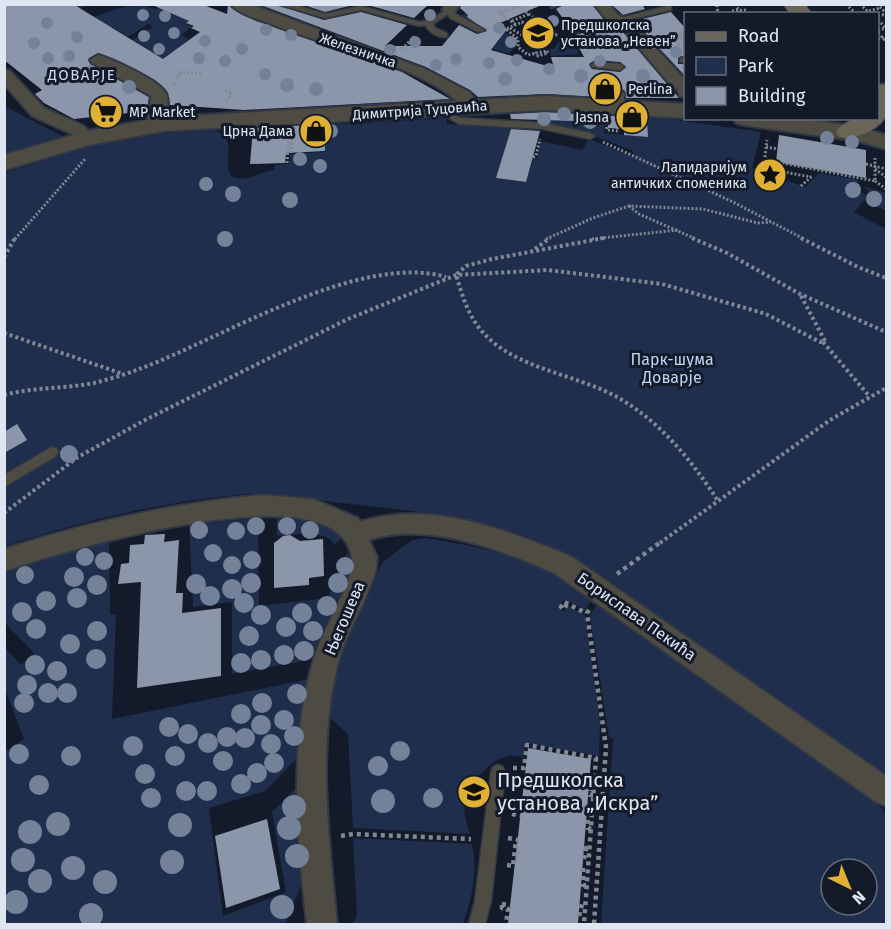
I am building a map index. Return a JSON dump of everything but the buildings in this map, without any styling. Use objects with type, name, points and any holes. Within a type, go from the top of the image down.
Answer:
[{"type":"street","name":"Железничка","points":[[237,4],[295,29],[402,64],[462,95],[473,107]]},
{"type":"street","points":[[601,4],[629,27],[683,97]]},
{"type":"street","points":[[98,60],[158,93],[160,99],[155,125]]},
{"type":"street","points":[[4,74],[38,112],[78,130],[87,138]]},
{"type":"street","points":[[4,98],[23,96]]},
{"type":"street","name":"Димитрија Туцовића","points":[[4,163],[87,138],[155,125],[683,97]]},
{"type":"street","points":[[766,120],[860,128],[886,133]]},
{"type":"street","points":[[860,128],[881,147]]},
{"type":"street","points":[[4,560],[61,540],[157,517],[257,504],[324,514],[342,522],[356,534]]},
{"type":"street","name":"Борислава Пекића","points":[[356,534],[375,527],[394,525],[442,529],[490,538],[532,551],[563,565],[886,792]]},
{"type":"street","name":"Његошева","points":[[322,924],[313,763],[318,696],[324,665],[364,567],[362,545],[356,534]]},
{"type":"lane","points":[[281,4],[325,16],[361,8],[414,23],[428,23],[451,7],[453,16],[481,30]]},
{"type":"lane","points":[[573,31],[668,8]]},
{"type":"lane","points":[[428,23],[432,30],[444,35]]},
{"type":"lane","points":[[595,64],[620,67]]},
{"type":"lane","points":[[450,109],[451,117],[459,121],[543,126],[590,136]]},
{"type":"lane","points":[[4,482],[52,453]]},
{"type":"lane","points":[[477,924],[483,901],[498,772]]},
{"type":"path","points":[[734,4],[743,11]]},
{"type":"path","points":[[734,4],[733,12],[743,11]]},
{"type":"path","points":[[877,4],[886,14],[879,21]]},
{"type":"path","points":[[516,25],[499,12],[517,5],[556,35],[551,36],[545,32]]},
{"type":"path","points":[[847,6],[861,5],[868,12]]},
{"type":"path","points":[[847,6],[853,12],[868,12],[886,8]]},
{"type":"path","points":[[511,21],[529,14]]},
{"type":"path","points":[[534,18],[506,29],[518,39],[518,47],[528,55],[536,53]]},
{"type":"path","points":[[879,21],[886,22]]},
{"type":"path","points":[[879,21],[886,28]]},
{"type":"path","points":[[522,22],[538,34],[549,30]]},
{"type":"path","points":[[510,28],[525,39],[534,42]]},
{"type":"path","points":[[677,34],[684,34]]},
{"type":"path","points":[[658,38],[684,34]]},
{"type":"path","points":[[669,42],[684,34]]},
{"type":"path","points":[[405,47],[412,39]]},
{"type":"path","points":[[174,82],[181,72],[203,74]]},
{"type":"path","points":[[225,90],[232,93],[227,100]]},
{"type":"path","points":[[607,128],[618,131],[618,128]]},
{"type":"path","points":[[287,163],[290,132],[291,153]]},
{"type":"path","points":[[533,157],[536,156],[542,133]]},
{"type":"path","points":[[763,173],[765,133]]},
{"type":"path","points":[[590,136],[666,169],[858,267],[885,277],[886,284]]},
{"type":"path","points":[[766,147],[778,149]]},
{"type":"path","points":[[875,181],[875,167],[881,147]]},
{"type":"path","points":[[4,257],[16,236],[86,159]]},
{"type":"path","points":[[782,163],[875,181],[886,189]]},
{"type":"path","points":[[866,164],[886,169]]},
{"type":"path","points":[[796,167],[796,174]]},
{"type":"path","points":[[875,167],[886,177]]},
{"type":"path","points":[[763,168],[811,177]]},
{"type":"path","points":[[801,186],[816,171]]},
{"type":"path","points":[[535,249],[542,241],[593,218],[629,206],[703,209],[758,223],[771,222]]},
{"type":"path","points":[[629,206],[639,214],[678,230],[755,268],[800,294],[886,332]]},
{"type":"path","points":[[456,275],[466,266],[535,249],[607,235],[669,233],[678,230]]},
{"type":"path","points":[[4,513],[78,457],[147,419],[348,319],[446,277],[456,275],[548,270],[662,284],[725,300],[766,314],[823,342],[870,397]]},
{"type":"path","points":[[4,395],[45,386],[81,385],[150,366],[210,335],[254,316],[335,287],[403,273],[432,273],[446,277]]},
{"type":"path","points":[[456,275],[460,299],[469,317],[490,340],[530,363],[594,385],[620,399],[672,442],[692,462],[718,501]]},
{"type":"path","points":[[800,294],[826,339],[823,342]]},
{"type":"path","points":[[4,333],[124,374]]},
{"type":"path","points":[[621,572],[830,420],[886,388]]},
{"type":"path","points":[[567,604],[588,613],[606,747],[594,924]]},
{"type":"path","points":[[517,767],[524,768],[526,746],[596,758],[584,924]]},
{"type":"path","points":[[589,779],[590,795],[593,795]]},
{"type":"path","points":[[518,780],[525,781]]},
{"type":"path","points":[[587,812],[588,828],[591,829]]},
{"type":"path","points":[[514,814],[521,816]]},
{"type":"path","points":[[353,834],[471,839]]},
{"type":"path","points":[[507,865],[513,866],[515,840]]},
{"type":"path","points":[[584,859],[586,848],[589,849]]},
{"type":"path","points":[[583,868],[583,885],[586,886]]},
{"type":"path","points":[[579,916],[582,904],[585,905]]},
{"type":"green space","points":[[89,5],[71,10],[81,22],[127,7],[155,9],[164,5],[191,19],[186,24],[192,26],[182,35],[189,39],[183,44],[212,56],[240,47],[269,22],[278,26],[256,48],[216,73],[119,48],[153,27],[148,24],[128,37],[112,27],[68,48],[149,90],[120,92],[5,52],[71,8]]},
{"type":"green space","points":[[463,5],[514,38],[515,44],[510,54],[493,49],[501,38],[478,32],[484,28],[461,16],[466,13],[460,8]]},
{"type":"green space","points":[[575,40],[579,54],[551,56],[550,49],[554,49],[558,42]]},
{"type":"green space","points":[[4,106],[62,136],[5,153]]},
{"type":"green space","name":"Парк-шума Доварје","points":[[537,112],[568,112],[568,119],[604,122],[604,133],[648,137],[648,124],[642,123],[648,116],[761,132],[752,168],[805,187],[819,173],[859,180],[856,190],[866,195],[869,191],[864,188],[866,187],[886,193],[886,211],[864,200],[854,212],[886,229],[886,777],[606,578],[547,545],[489,525],[411,511],[289,495],[255,493],[183,502],[123,514],[63,528],[5,546],[4,173],[104,142],[153,134],[215,130],[222,134],[228,144],[230,175],[240,179],[274,170],[275,165],[289,164],[290,154],[325,152],[325,125],[446,118],[447,124],[511,128],[497,178],[526,182],[533,158],[537,159],[541,141],[582,150],[589,139],[634,157],[633,151],[584,132],[539,123]]},
{"type":"green space","points":[[258,518],[259,606],[328,598],[347,552],[353,567],[311,657],[299,662],[232,674],[232,602],[193,607],[189,525]]},
{"type":"green space","points":[[277,518],[319,523],[345,535],[334,545],[324,536],[300,534],[277,536]]},
{"type":"green space","points":[[109,537],[110,615],[116,614],[112,719],[309,679],[302,753],[265,791],[209,808],[223,916],[286,892],[272,812],[302,782],[303,881],[285,924],[5,924],[5,752],[24,739],[5,689],[5,648],[21,665],[34,653],[5,623],[5,567]]},
{"type":"green space","points":[[426,538],[513,558],[551,574],[593,598],[585,610],[564,599],[559,607],[564,612],[567,606],[585,615],[600,722],[599,756],[525,743],[523,757],[509,756],[498,759],[475,782],[467,796],[465,806],[470,834],[353,828],[348,734],[326,714],[327,697],[344,640],[383,562],[412,540]]},
{"type":"green space","points":[[599,601],[871,795],[886,814],[886,924],[601,924],[613,739],[609,737],[590,615]]},
{"type":"green space","points":[[353,838],[472,844],[473,885],[463,924],[353,924],[357,915]]},
{"type":"place","name":"Предшколска установа „Невен”","points":[[538,33]]},
{"type":"place","name":"Perlina","points":[[605,89]]},
{"type":"place","name":"MP Market","points":[[106,112]]},
{"type":"place","name":"Jasna","points":[[632,117]]},
{"type":"place","name":"Црна Дама","points":[[316,131]]},
{"type":"place","name":"Лапидаријум античких споменика","points":[[770,175]]},
{"type":"place","name":"Предшколска установа „Искра”","points":[[474,792]]},
{"type":"district","name":"ДОВАРЈЕ","points":[[82,75]]}]
